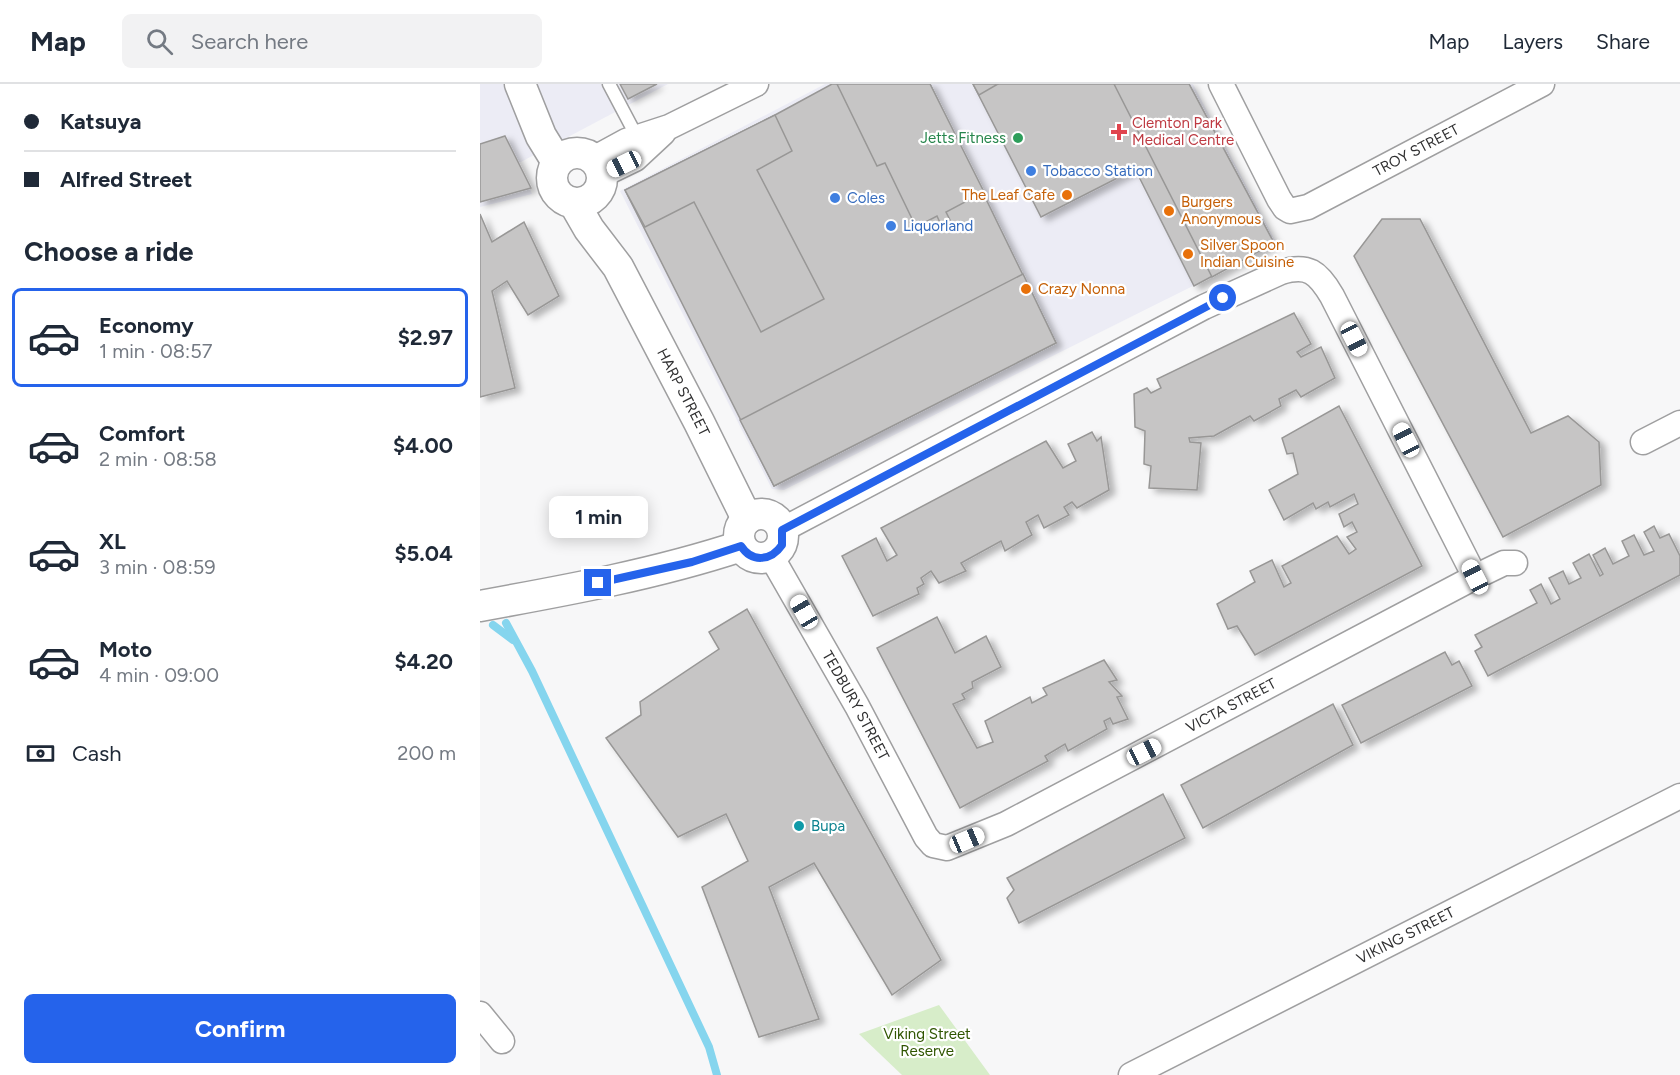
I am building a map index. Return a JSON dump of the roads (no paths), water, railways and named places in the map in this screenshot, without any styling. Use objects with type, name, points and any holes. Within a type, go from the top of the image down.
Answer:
[{"type":"street","points":[[584,174],[626,141],[669,127],[756,84]]},
{"type":"street","name":"TROY STREET","points":[[1221,84],[1279,200],[1285,208],[1299,209],[1542,84]]},
{"type":"street","name":"HARP STREET","points":[[523,90],[541,136],[584,174],[589,229],[618,267],[699,422],[744,533]]},
{"type":"street","points":[[584,174],[635,159],[669,127]]},
{"type":"street","points":[[777,543],[774,518],[768,515],[753,515],[744,533],[745,552],[758,558],[777,543],[1204,307],[1281,272],[1305,268],[1320,278],[1332,296],[1475,577]]},
{"type":"street","points":[[1643,442],[1680,423]]},
{"type":"street","points":[[494,603],[643,574],[692,562],[744,533]]},
{"type":"street","name":"TEDBURY STREET","points":[[777,543],[857,706],[926,837],[933,845],[947,848]]},
{"type":"street","name":"VICTA STREET","points":[[947,848],[1006,824],[1475,577],[1504,563],[1515,563]]},
{"type":"street","name":"VIKING STREET","points":[[1131,1075],[1680,796]]},
{"type":"street","points":[[481,1012],[502,1041]]},
{"type":"lane","points":[[609,84],[637,137]]},
{"type":"waterway","points":[[506,623],[532,671],[709,1047],[717,1075]]},
{"type":"waterway","points":[[493,625],[513,640]]},
{"type":"place","name":"Clemton Park Medical Centre","points":[[1119,132]]},
{"type":"place","name":"Jetts Fitness","points":[[1018,138]]},
{"type":"place","name":"Tobacco Station","points":[[1031,171]]},
{"type":"place","name":"The Leaf Cafe","points":[[1067,195]]},
{"type":"place","name":"Coles","points":[[835,198]]},
{"type":"place","name":"Burgers Anonymous","points":[[1169,211]]},
{"type":"place","name":"Liquorland","points":[[891,226]]},
{"type":"place","name":"Silver Spoon Indian Cuisine","points":[[1188,254]]},
{"type":"place","name":"Crazy Nonna","points":[[1026,289]]},
{"type":"place","name":"Bupa","points":[[799,826]]},
{"type":"park label","name":"Viking Street Reserve","points":[[927,1042]]}]
